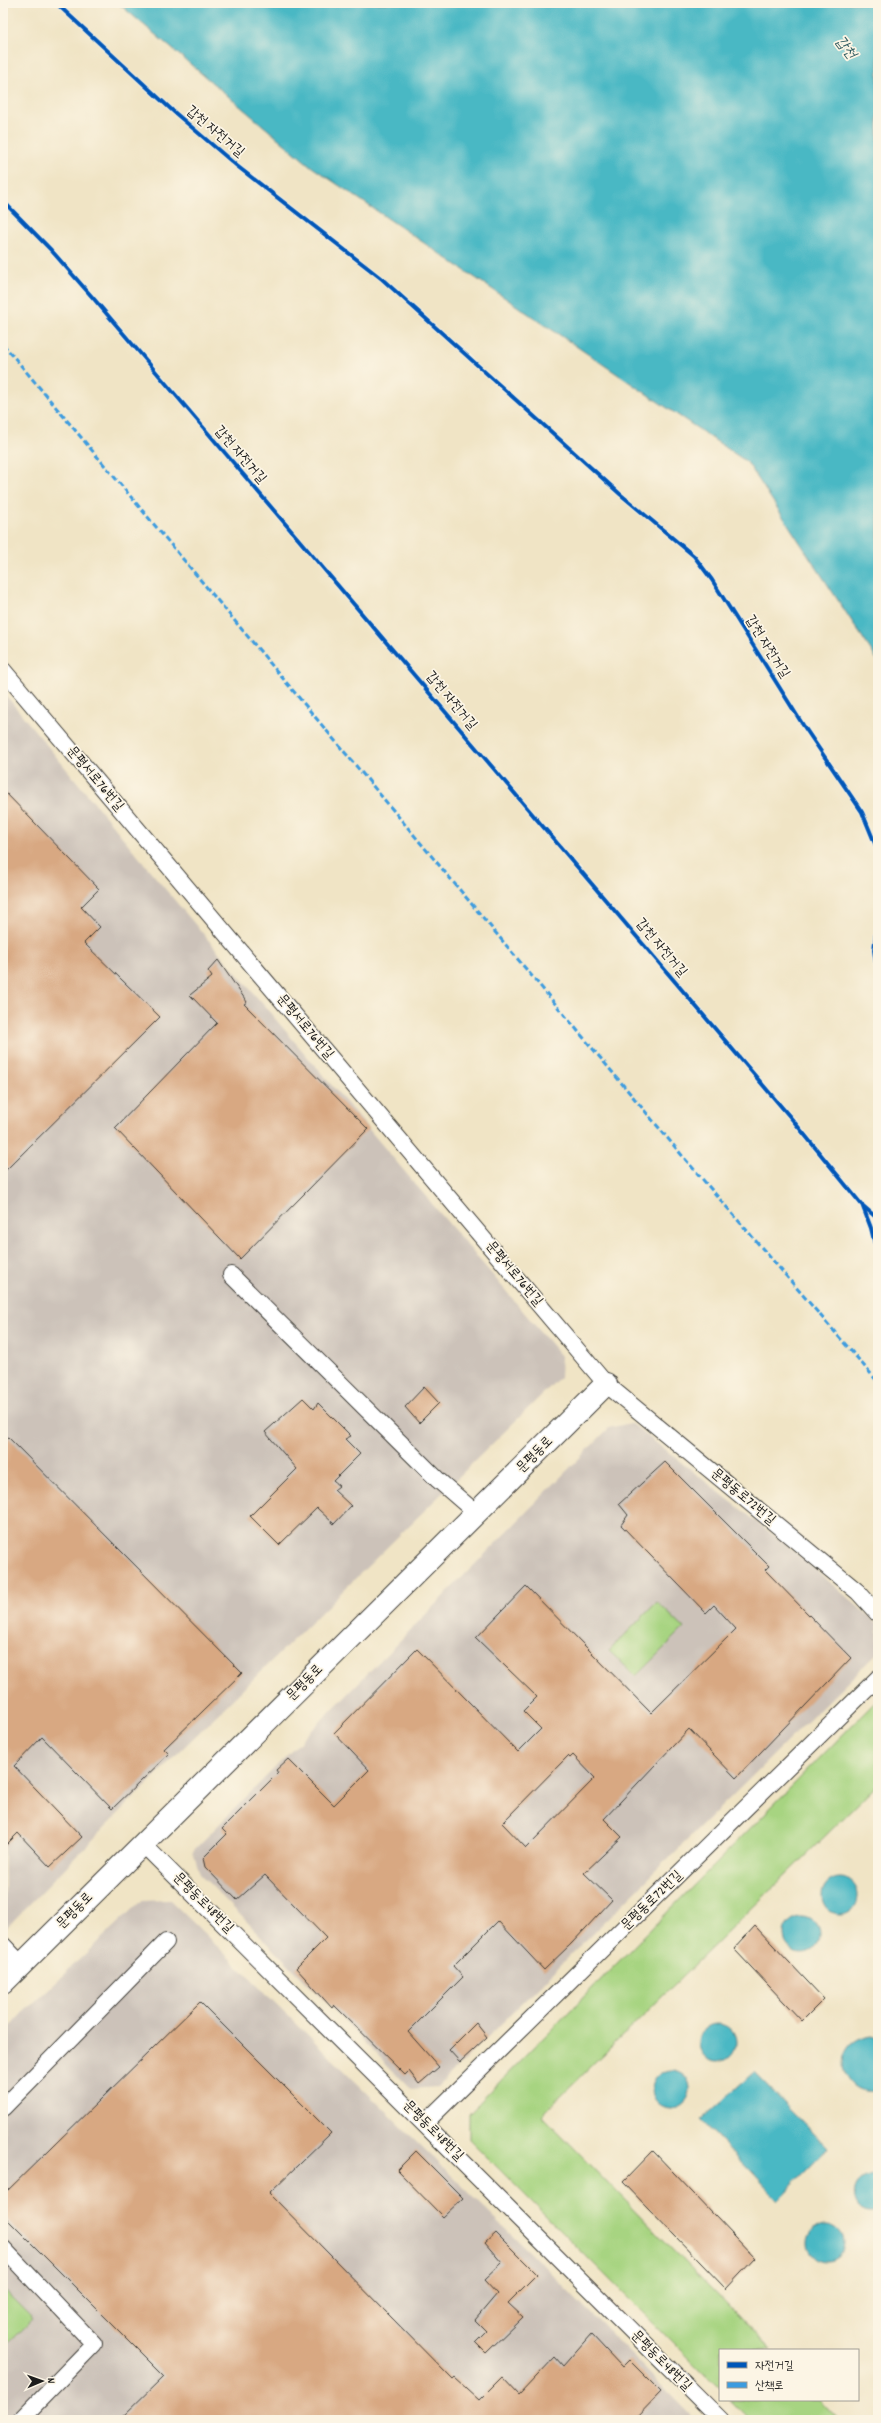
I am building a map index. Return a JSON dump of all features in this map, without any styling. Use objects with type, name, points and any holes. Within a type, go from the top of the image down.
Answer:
[{"type":"main road","name":"문평동로","points":[[3,1982],[606,1384]]},
{"type":"street","name":"문평서로76번길","points":[[3,670],[606,1384]]},
{"type":"street","points":[[231,1275],[438,1480],[476,1514]]},
{"type":"street","name":"문평동로72번길","points":[[606,1384],[858,1592],[878,1614]]},
{"type":"street","name":"문평동로72번길","points":[[425,2123],[878,1678]]},
{"type":"street","name":"문평동로48번길","points":[[143,1844],[425,2123],[721,2420]]},
{"type":"street","points":[[3,2108],[166,1942]]},
{"type":"street","points":[[3,1945],[22,1964]]},
{"type":"street","points":[[3,2248],[94,2344],[20,2420]]},
{"type":"shaded area","points":[[3,692],[166,890],[561,1356],[560,1377],[177,1754],[5,1929]]},
{"type":"shaded area","points":[[631,1423],[795,1552],[878,1624],[878,1652],[437,2087],[411,2089],[200,1874],[193,1851],[609,1428]]},
{"type":"shaded area","points":[[170,1900],[545,2267],[695,2420],[3,2420],[3,2349],[33,2319],[3,2289],[3,2032],[141,1901]]},
{"type":"green space","points":[[657,1602],[684,1628],[636,1676],[609,1651]]},
{"type":"green space","points":[[878,1699],[878,1784],[542,2115],[770,2349],[719,2349],[719,2389],[469,2139],[469,2113]]},
{"type":"green space","points":[[3,2289],[33,2319],[3,2349]]},
{"type":"green space","points":[[731,2401],[821,2401],[839,2420],[750,2420]]},
{"type":"water","name":"갑천","points":[[118,3],[878,3],[878,661],[747,462],[312,167]]},
{"type":"water","points":[[844,1878],[853,1883],[857,1889],[857,1903],[853,1909],[844,1914],[836,1914],[827,1909],[823,1903],[822,1892],[827,1883],[833,1879]]},
{"type":"water","points":[[806,1917],[815,1922],[819,1928],[819,1942],[815,1948],[806,1953],[798,1953],[789,1948],[785,1942],[784,1931],[789,1922],[795,1918]]},
{"type":"water","points":[[717,2024],[727,2027],[733,2033],[736,2043],[733,2053],[727,2059],[717,2062],[707,2059],[701,2053],[698,2043],[701,2033],[707,2027]]},
{"type":"water","points":[[872,2035],[878,2037],[878,2090],[865,2091],[855,2087],[847,2079],[844,2069],[844,2058],[848,2048],[857,2040]]},
{"type":"water","points":[[671,2070],[681,2073],[687,2079],[690,2089],[687,2099],[681,2105],[671,2108],[661,2105],[655,2099],[652,2089],[655,2079],[661,2073]]},
{"type":"water","points":[[754,2072],[828,2148],[778,2200],[701,2120]]},
{"type":"water","points":[[873,2175],[878,2176],[878,2212],[870,2213],[863,2210],[858,2205],[855,2198],[855,2191],[857,2184],[863,2178]]},
{"type":"water","points":[[830,2225],[839,2230],[843,2236],[843,2250],[839,2256],[830,2261],[822,2261],[813,2256],[809,2250],[808,2239],[813,2230],[819,2226]]},
{"type":"building","points":[[3,790],[99,889],[81,907],[100,927],[84,943],[160,1017],[3,1173]]},
{"type":"building","points":[[218,960],[247,1002],[244,1004],[368,1129],[240,1259],[115,1128],[217,1023],[190,995],[212,977],[208,971]]},
{"type":"building","points":[[424,1387],[439,1403],[419,1423],[405,1407]]},
{"type":"building","points":[[303,1398],[314,1409],[318,1403],[351,1436],[345,1439],[360,1454],[333,1481],[339,1486],[334,1490],[351,1506],[334,1524],[317,1508],[279,1545],[250,1516],[297,1469],[265,1432]]},
{"type":"building","points":[[3,1432],[242,1673],[164,1749],[169,1754],[112,1809],[42,1737],[14,1766],[82,1837],[50,1867],[18,1833],[3,1848]]},
{"type":"building","points":[[665,1462],[769,1566],[765,1570],[851,1658],[736,1778],[689,1729],[604,1819],[622,1837],[584,1873],[612,1900],[572,1943],[544,1970],[498,1921],[453,1966],[463,1977],[408,2032],[439,2067],[419,2084],[409,2071],[405,2075],[334,2005],[332,2008],[296,1968],[326,1938],[265,1875],[237,1900],[205,1867],[203,1858],[227,1834],[222,1829],[278,1773],[276,1770],[288,1759],[334,1805],[369,1770],[334,1733],[417,1649],[518,1752],[541,1729],[523,1711],[537,1697],[476,1638],[526,1586],[651,1713],[736,1629],[714,1605],[706,1613],[621,1525],[628,1515],[619,1504]],"holes":[[[573,1755],[595,1778],[526,1848],[502,1823],[568,1756],[570,1758]]]},
{"type":"building","points":[[755,1926],[824,1999],[802,2021],[734,1949]]},
{"type":"building","points":[[200,2002],[331,2133],[269,2193],[453,2380],[455,2378],[479,2400],[502,2377],[519,2395],[555,2357],[563,2366],[591,2334],[622,2367],[629,2360],[661,2392],[634,2420],[119,2420],[164,2376],[3,2215],[3,2195]]},
{"type":"building","points":[[476,2023],[487,2037],[460,2062],[449,2050]]},
{"type":"building","points":[[416,2151],[463,2198],[443,2217],[397,2170]]},
{"type":"building","points":[[653,2151],[755,2258],[726,2289],[623,2182]]},
{"type":"building","points":[[496,2233],[537,2274],[508,2303],[523,2317],[486,2353],[475,2342],[486,2331],[475,2320],[497,2294],[484,2280],[502,2263],[485,2243]]},
{"type":"marked path","points":[[3,344],[685,1159],[878,1382]]},
{"type":"cycle path","name":"갑천 자전거길","points":[[56,3],[174,112],[237,166],[382,279],[620,494],[694,556],[712,580],[803,725],[862,812],[876,846],[878,859]]},
{"type":"cycle path","name":"갑천 자전거길","points":[[3,201],[51,250],[94,299],[791,1118],[862,1205],[878,1219]]},
{"type":"cycle path","points":[[878,915],[874,950],[878,977]]},
{"type":"cycle path","points":[[863,1207],[871,1228],[878,1257]]}]
